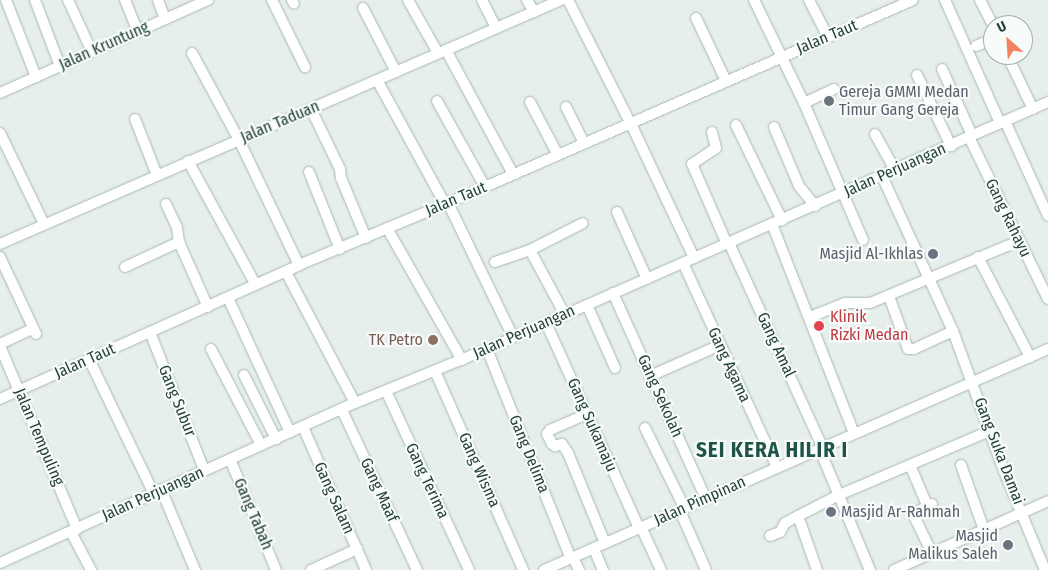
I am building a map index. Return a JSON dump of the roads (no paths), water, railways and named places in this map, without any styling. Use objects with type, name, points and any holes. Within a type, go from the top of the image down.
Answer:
[{"type":"street","points":[[6,0],[36,77]]},
{"type":"street","points":[[35,0],[60,66]]},
{"type":"street","points":[[68,0],[92,52]]},
{"type":"street","points":[[124,0],[138,32]]},
{"type":"street","points":[[158,0],[165,19]]},
{"type":"street","name":"Jalan Kruntung","points":[[0,93],[208,0]]},
{"type":"street","points":[[272,0],[305,67]]},
{"type":"street","points":[[408,0],[442,52],[512,174]]},
{"type":"street","points":[[482,0],[496,28]]},
{"type":"street","points":[[528,0],[534,12]]},
{"type":"street","name":"Jalan Taduan","points":[[0,244],[561,0]]},
{"type":"street","points":[[568,0],[631,124],[694,258]]},
{"type":"street","points":[[754,0],[782,56],[864,240]]},
{"type":"street","points":[[809,0],[828,37]]},
{"type":"street","name":"Jalan Taut","points":[[0,400],[299,265],[447,204],[913,0]]},
{"type":"street","points":[[945,0],[1048,216]]},
{"type":"street","points":[[980,0],[988,15]]},
{"type":"street","points":[[363,8],[396,72]]},
{"type":"street","points":[[696,18],[726,81]]},
{"type":"street","points":[[976,46],[983,43]]},
{"type":"street","points":[[192,53],[239,140],[299,265]]},
{"type":"street","points":[[1012,65],[1032,108]]},
{"type":"street","name":"Gang Rahayu","points":[[942,69],[1019,241],[1048,299]]},
{"type":"street","points":[[917,74],[951,146]]},
{"type":"street","points":[[377,80],[447,204],[513,338]]},
{"type":"street","points":[[804,104],[834,90]]},
{"type":"street","points":[[437,101],[485,187]]},
{"type":"street","points":[[530,102],[558,155]]},
{"type":"street","name":"Jalan Perjuangan","points":[[0,563],[157,490],[355,403],[513,338],[1048,102]]},
{"type":"street","points":[[566,107],[584,143]]},
{"type":"street","points":[[311,109],[340,169],[341,178],[366,238]]},
{"type":"street","points":[[135,119],[157,175]]},
{"type":"street","points":[[736,125],[777,222],[810,318],[854,433]]},
{"type":"street","points":[[774,128],[799,186],[815,206]]},
{"type":"street","name":"Gang Amal","points":[[712,132],[716,148],[692,164],[822,449],[870,570]]},
{"type":"street","points":[[0,133],[44,224]]},
{"type":"street","points":[[875,134],[895,170]]},
{"type":"street","points":[[188,161],[256,285]]},
{"type":"street","points":[[309,172],[340,249]]},
{"type":"street","name":"Gang Suka Damai","points":[[882,176],[953,331],[1022,513],[1046,568]]},
{"type":"street","points":[[166,204],[177,228],[179,242],[208,307]]},
{"type":"street","points":[[616,212],[647,278]]},
{"type":"street","points":[[495,262],[530,250],[583,223]]},
{"type":"street","points":[[388,228],[462,360]]},
{"type":"street","points":[[810,318],[845,303],[870,303],[1019,241]]},
{"type":"street","points":[[125,267],[179,242]]},
{"type":"street","points":[[530,250],[565,315]]},
{"type":"street","points":[[0,257],[33,332],[0,345]]},
{"type":"street","points":[[978,257],[1030,357]]},
{"type":"street","name":"Gang Agama","points":[[683,263],[777,467]]},
{"type":"street","points":[[286,272],[355,403]]},
{"type":"street","name":"Gang Sekolah","points":[[613,293],[706,499]]},
{"type":"street","points":[[889,296],[908,348],[914,349],[953,331]]},
{"type":"street","points":[[228,298],[290,432]]},
{"type":"street","points":[[587,305],[615,368]]},
{"type":"street","name":"Gang Sukamaju","points":[[546,323],[661,570]]},
{"type":"street","name":"Gang Subur","points":[[150,332],[204,470]]},
{"type":"street","name":"Jalan Tempuling","points":[[0,345],[20,390],[91,570]]},
{"type":"street","points":[[650,376],[720,345]]},
{"type":"street","points":[[211,349],[261,445]]},
{"type":"street","name":"Gang Delima","points":[[487,349],[572,558],[579,570]]},
{"type":"street","name":"Jalan Pimpinan","points":[[544,570],[822,449],[913,407],[975,386],[1030,357],[1048,350]]},
{"type":"street","points":[[89,359],[196,570]]},
{"type":"street","name":"Gang Wisma","points":[[434,371],[522,570]]},
{"type":"street","points":[[244,375],[276,439]]},
{"type":"street","name":"Gang Terima","points":[[386,391],[469,570]]},
{"type":"street","name":"Gang Maaf","points":[[342,410],[417,570]]},
{"type":"street","points":[[587,414],[550,430],[547,434],[552,444],[556,446],[562,444],[568,453],[605,543]]},
{"type":"street","name":"Gang Salam","points":[[303,427],[366,570]]},
{"type":"street","points":[[645,428],[682,510],[706,570]]},
{"type":"street","points":[[770,536],[780,532],[785,523],[839,495],[990,431]]},
{"type":"street","name":"Gang Tabah","points":[[230,459],[276,570]]},
{"type":"street","points":[[910,465],[930,504],[914,516],[932,553]]},
{"type":"street","points":[[961,465],[984,530]]},
{"type":"street","points":[[894,570],[1048,501]]},
{"type":"street","points":[[798,516],[817,570]]},
{"type":"street","points":[[594,548],[603,570]]},
{"type":"street","points":[[311,570],[357,549]]},
{"type":"place","name":"Gereja GMMI Medan Timur Gang Gereja","points":[[829,101]]},
{"type":"place","name":"Masjid Al-Ikhlas","points":[[933,254]]},
{"type":"place","name":"Klinik Rizki Medan","points":[[819,326]]},
{"type":"place","name":"TK Petro","points":[[433,340]]},
{"type":"place","name":"Masjid Ar-Rahmah","points":[[831,512]]},
{"type":"place","name":"Masjid Malikus Saleh","points":[[1008,545]]},
{"type":"district","name":"SEI KERA HILIR I","points":[[772,450]]}]
